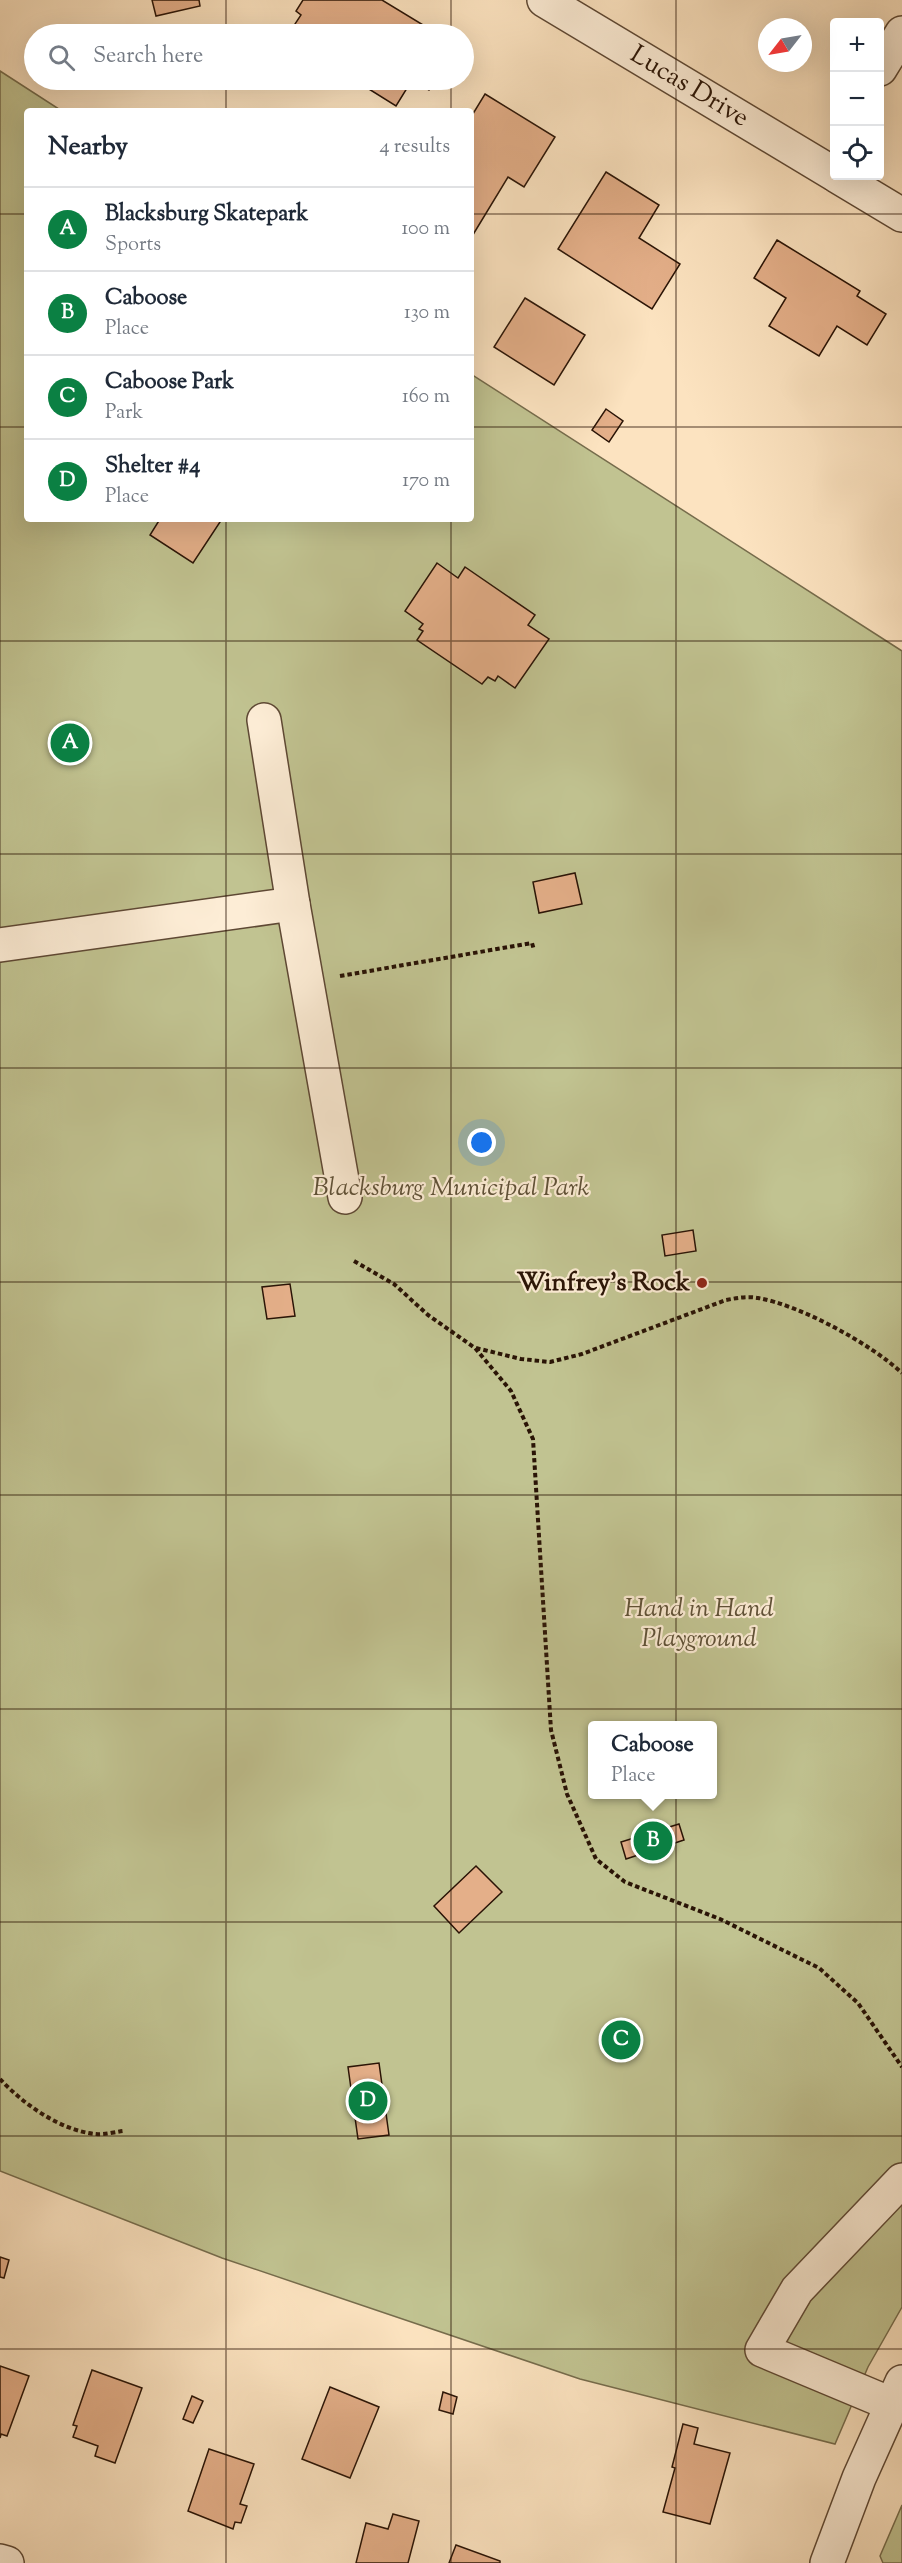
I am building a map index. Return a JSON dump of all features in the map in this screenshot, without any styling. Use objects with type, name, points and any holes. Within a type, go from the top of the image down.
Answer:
[{"type":"street","name":"Lucas Drive","points":[[544,0],[830,163]]},
{"type":"street","points":[[884,61],[902,33]]},
{"type":"street","name":"Lucas Drive","points":[[854,180],[902,214]]},
{"type":"street","points":[[264,720],[293,904],[345,1197]]},
{"type":"street","points":[[0,945],[293,904]]},
{"type":"street","points":[[827,2563],[859,2478],[896,2393],[762,2350],[797,2290],[902,2180]]},
{"type":"street","points":[[0,2561],[7,2563]]},
{"type":"path","points":[[349,974],[532,943],[534,950]]},
{"type":"path","points":[[354,1261],[394,1284],[428,1315],[475,1348],[511,1391],[533,1439],[551,1730],[567,1794],[596,1859],[625,1882],[728,1923],[819,1968],[858,2003],[902,2067]]},
{"type":"path","points":[[475,1348],[521,1359],[550,1362],[582,1354],[726,1300],[744,1296],[759,1298],[803,1312],[862,1344],[902,1373]]},
{"type":"path","points":[[0,2079],[29,2104],[53,2120],[96,2134],[123,2131]]},
{"type":"green space","name":"Blacksburg Municipal Park","points":[[0,71],[24,86],[24,90],[29,90],[57,108],[24,108],[24,522],[474,522],[474,376],[902,651],[902,2307],[868,2367],[835,2444],[580,2379],[222,2258],[0,2171]]},
{"type":"green space","points":[[902,2505],[902,2563],[883,2563],[880,2556]]},
{"type":"building","points":[[152,0],[199,0],[200,6],[156,16]]},
{"type":"building","points":[[303,0],[382,0],[422,24],[295,24],[301,15],[296,11]]},
{"type":"building","points":[[370,90],[406,90],[396,106]]},
{"type":"building","points":[[485,94],[555,137],[524,187],[508,177],[474,233],[474,112]]},
{"type":"building","points":[[606,172],[659,205],[639,238],[680,264],[652,309],[558,249]]},
{"type":"building","points":[[777,240],[860,291],[857,296],[886,314],[867,345],[837,326],[819,356],[769,326],[786,298],[754,278]]},
{"type":"building","points":[[525,298],[585,335],[554,385],[494,347]]},
{"type":"building","points":[[606,409],[623,421],[609,442],[592,430]]},
{"type":"building","points":[[158,522],[220,522],[193,563],[150,535]]},
{"type":"building","points":[[437,563],[458,578],[465,567],[535,615],[528,625],[549,639],[515,688],[498,676],[495,681],[488,677],[482,684],[417,640],[423,631],[419,629],[423,624],[405,611]]},
{"type":"building","points":[[575,873],[582,904],[539,913],[533,882]]},
{"type":"building","points":[[693,1230],[696,1251],[665,1256],[662,1235]]},
{"type":"building","points":[[290,1284],[295,1316],[267,1319],[262,1287]]},
{"type":"building","points":[[679,1824],[684,1840],[626,1859],[621,1842]]},
{"type":"building","points":[[476,1866],[502,1892],[459,1933],[434,1906]]},
{"type":"building","points":[[379,2063],[389,2135],[358,2139],[348,2067]]},
{"type":"building","points":[[0,2257],[9,2260],[4,2278],[0,2277]]},
{"type":"building","points":[[0,2366],[29,2376],[7,2436],[1,2434],[0,2438]]},
{"type":"building","points":[[92,2370],[142,2388],[115,2463],[95,2456],[98,2446],[73,2437],[77,2426],[73,2425]]},
{"type":"building","points":[[330,2387],[379,2407],[350,2478],[302,2459]]},
{"type":"building","points":[[443,2392],[457,2397],[453,2414],[439,2410]]},
{"type":"building","points":[[192,2396],[203,2401],[193,2423],[183,2419]]},
{"type":"building","points":[[683,2424],[698,2428],[694,2444],[730,2453],[710,2524],[663,2512],[675,2468],[672,2467]]},
{"type":"building","points":[[209,2449],[254,2464],[240,2504],[247,2506],[241,2523],[235,2522],[233,2529],[188,2511]]},
{"type":"building","points":[[393,2514],[419,2521],[408,2563],[356,2563],[366,2523],[388,2529]]},
{"type":"building","points":[[456,2545],[500,2561],[500,2563],[449,2563]]},
{"type":"place","name":"Blacksburg Skatepark","points":[[70,743]]},
{"type":"place","name":"Winfrey’s Rock","points":[[702,1283]]},
{"type":"place","name":"Caboose","points":[[653,1841]]},
{"type":"place","name":"Caboose Park","points":[[621,2040]]},
{"type":"place","name":"Shelter #4","points":[[368,2101]]},
{"type":"park label","name":"Hand in Hand Playground","points":[[699,1624]]}]
